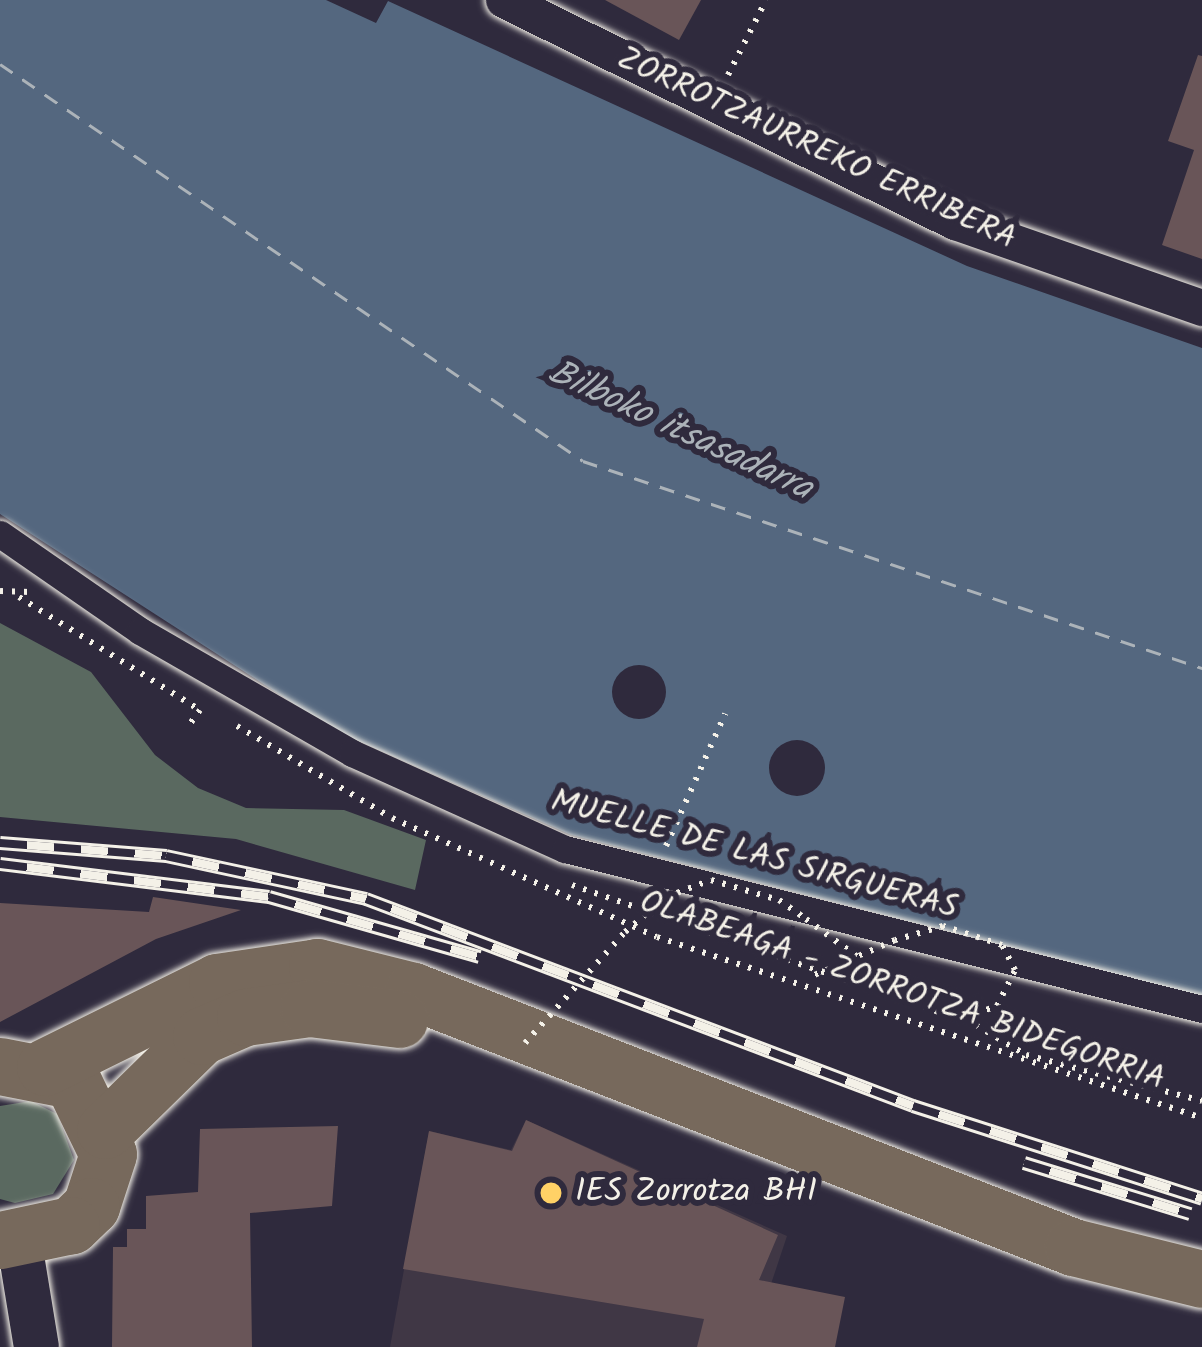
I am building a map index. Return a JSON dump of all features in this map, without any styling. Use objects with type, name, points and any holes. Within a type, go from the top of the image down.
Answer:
[{"type":"main road","points":[[23,1067],[217,982],[317,967],[412,992],[525,1043],[1073,1247],[1202,1279]]},
{"type":"main road","points":[[9,1241],[91,1206],[105,1130],[201,1036],[245,1017],[348,1012],[525,1043]]},
{"type":"main road","points":[[23,1067],[71,1080],[105,1130]]},
{"type":"street","name":"ZORROTZAURREKO ERRIBERA","points":[[504,0],[955,222],[1202,308]]},
{"type":"street","name":"MUELLE DE LAS SIRGUERAS","points":[[0,534],[140,632],[352,753],[565,849],[1202,1009]]},
{"type":"street","points":[[9,1241],[36,1347]]},
{"type":"path","points":[[712,105],[766,0]]},
{"type":"path","points":[[0,591],[43,596]]},
{"type":"path","points":[[19,597],[200,710],[189,725]]},
{"type":"path","points":[[655,872],[725,714]]},
{"type":"path","name":"OLABEAGA - ZORROTZA BIDEGORRIA","points":[[392,818],[735,966],[1202,1118]]},
{"type":"path","points":[[525,1043],[625,932],[666,897],[712,880],[779,900],[844,946],[863,961],[882,975],[914,1001],[964,1017],[997,1006],[1015,970],[1002,945],[943,926],[895,940],[873,950],[851,960],[829,970],[812,976],[976,1025],[1026,1055],[1202,1101]]},
{"type":"shaded area","name":"IES Zorrotza BHI","points":[[526,1120],[787,1236],[750,1347],[390,1347],[429,1131],[511,1150]]},
{"type":"green space","points":[[0,623],[91,672],[155,755],[198,788],[246,808],[344,810],[426,840],[415,890],[236,839],[0,817]]},
{"type":"green space","points":[[31,1101],[57,1114],[74,1160],[53,1194],[15,1203],[0,1199],[0,1106]]},
{"type":"water","name":"Bilboko itsasadarra","points":[[0,0],[326,0],[376,23],[388,1],[967,266],[1202,348],[1202,996],[571,835],[336,731],[0,514]]},
{"type":"pier","points":[[639,665],[658,673],[666,692],[658,711],[639,719],[620,711],[612,692],[620,673]]},
{"type":"pier","points":[[797,740],[817,748],[825,768],[817,788],[797,796],[777,788],[769,768],[777,748]]},
{"type":"building","points":[[605,0],[701,0],[679,40]]},
{"type":"building","points":[[1198,55],[1202,56],[1202,259],[1162,245],[1194,150],[1168,141]]},
{"type":"building","points":[[153,897],[241,910],[156,939],[0,1022],[0,903],[149,912]]},
{"type":"building","name":"IES Zorrotza BHI","points":[[526,1120],[778,1235],[759,1280],[845,1297],[835,1347],[697,1347],[704,1319],[403,1269],[429,1131],[512,1151]]},
{"type":"building","points":[[338,1126],[332,1206],[250,1213],[252,1347],[112,1347],[113,1247],[127,1247],[127,1229],[146,1229],[146,1196],[198,1192],[200,1129]]},
{"type":"ferry route","points":[[0,64],[583,461],[1202,668]]},
{"type":"railway","points":[[0,843],[166,856],[366,899],[913,1106],[1202,1199]]},
{"type":"railway","points":[[0,864],[269,897],[480,957]]},
{"type":"railway","points":[[1024,1163],[1190,1214]]},
{"type":"place","name":"IES Zorrotza BHI","points":[[551,1193]]}]
